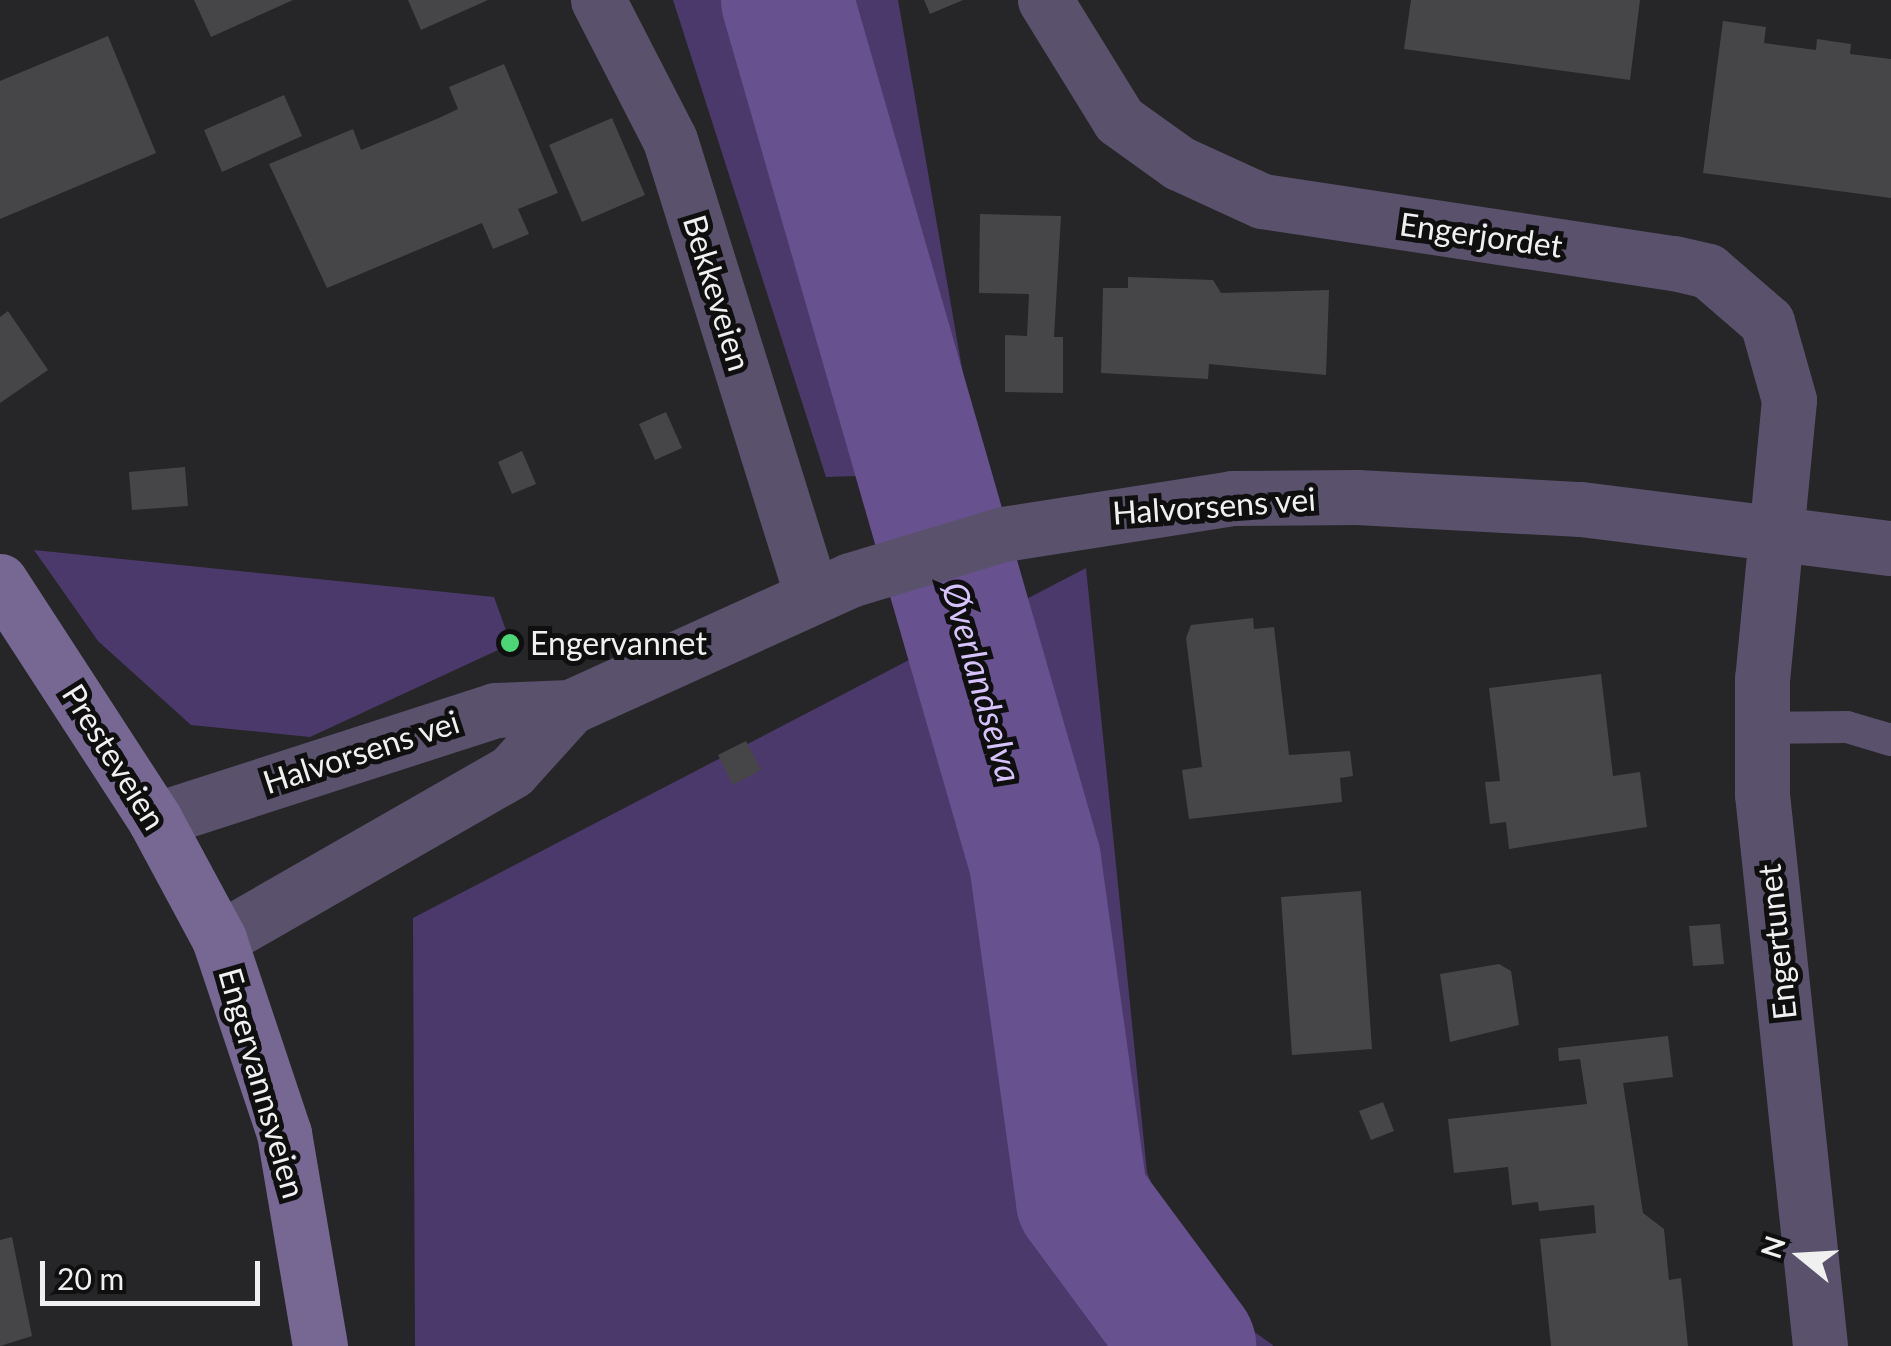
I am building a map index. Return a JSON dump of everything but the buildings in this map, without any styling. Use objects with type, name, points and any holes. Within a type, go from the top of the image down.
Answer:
[{"type":"main road","name":"Presteveien","points":[[0,581],[155,820],[219,939]]},
{"type":"main road","name":"Engervannsveien","points":[[219,939],[284,1133],[320,1346]]},
{"type":"street","name":"Bekkeveien","points":[[598,0],[670,140],[831,588]]},
{"type":"street","name":"Engerjordet","points":[[1045,0],[1119,120],[1179,163],[1262,201],[1674,263],[1744,296],[1767,322],[1789,400],[1773,537]]},
{"type":"street","name":"Halvorsens vei","points":[[155,820],[495,710],[570,707],[831,588],[1003,534],[1232,498],[1357,497],[1581,509],[1773,537],[1891,548]]},
{"type":"street","name":"Engertunet","points":[[1773,537],[1763,728],[1820,1346]]},
{"type":"street","name":"Halvorsens vei","points":[[219,939],[512,771],[570,707]]},
{"type":"lane","points":[[1763,728],[1847,727],[1891,740]]},
{"type":"shaded area","points":[[673,0],[898,0],[980,472],[826,477]]},
{"type":"shaded area","points":[[34,550],[494,597],[511,644],[310,737],[191,725],[98,641]]},
{"type":"shaded area","points":[[1086,568],[1147,1172],[1189,1285],[1274,1346],[415,1346],[413,918]]},
{"type":"waterway","name":"Øverlandselva","points":[[787,0],[1035,861],[1082,1200],[1190,1346]]},
{"type":"place","name":"Engervannet","points":[[510,643]]}]
